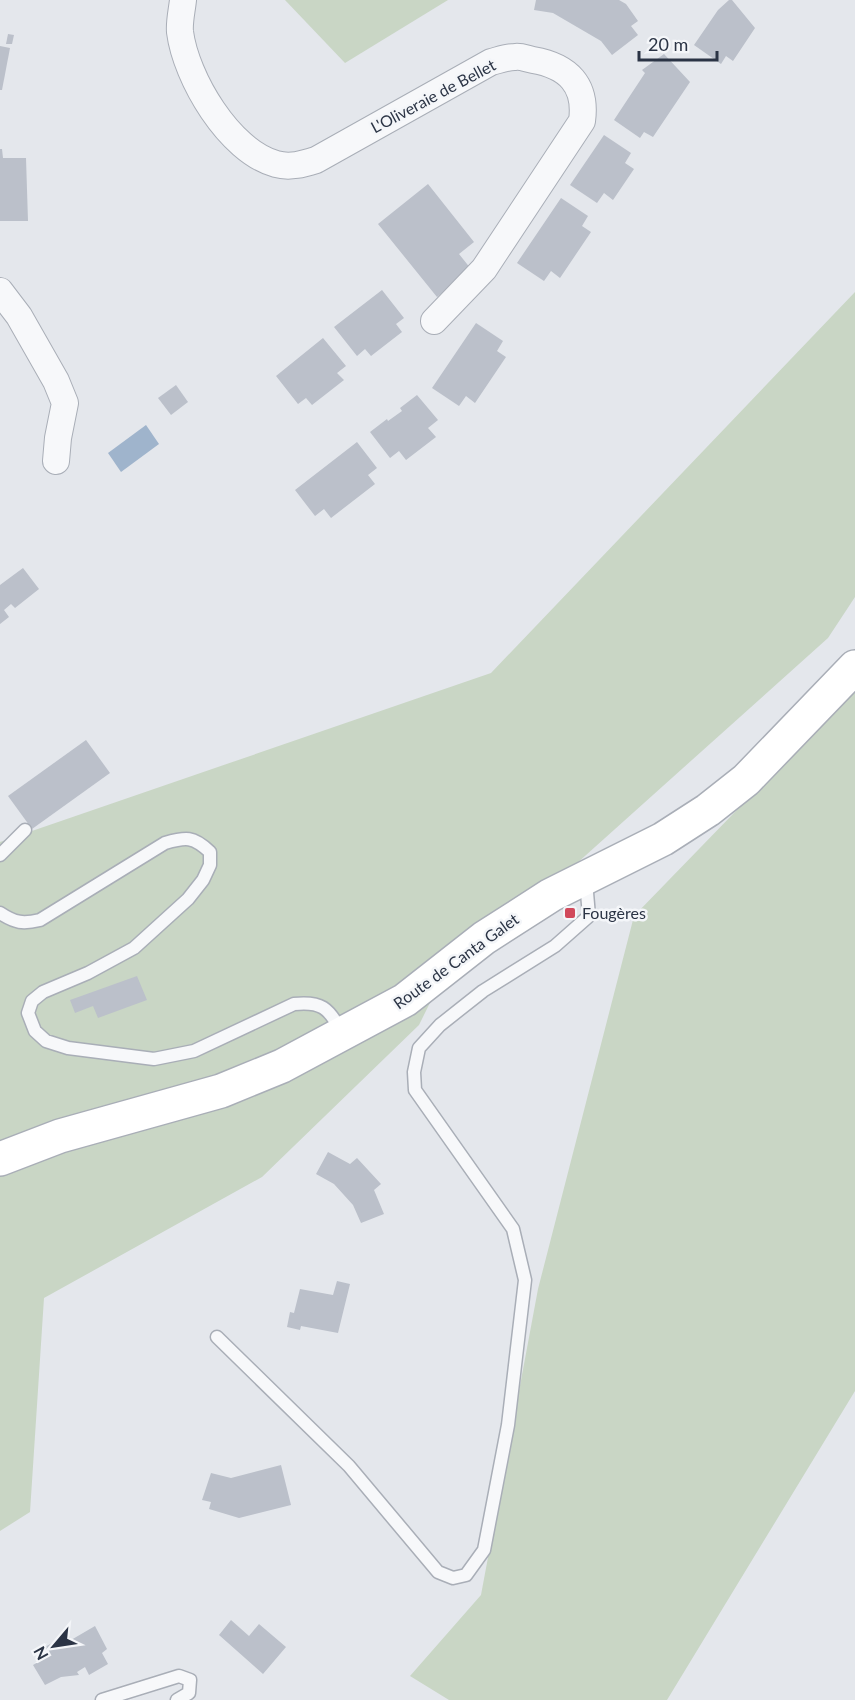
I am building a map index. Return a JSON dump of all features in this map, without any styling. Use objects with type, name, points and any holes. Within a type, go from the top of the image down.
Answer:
[{"type":"main road","name":"Route de Canta Galet","points":[[0,1159],[60,1136],[221,1091],[282,1066],[405,1000],[484,938],[551,895],[663,839],[708,810],[746,780],[855,666]]},
{"type":"street","name":"L'Oliveraie de Bellet","points":[[183,0],[180,30],[188,63],[206,100],[236,140],[276,164],[297,166],[316,160],[492,62],[516,56],[548,62],[568,72],[578,87],[584,105],[582,121],[484,269],[434,321]]},
{"type":"street","points":[[0,291],[19,316],[56,381],[65,403],[56,461]]},
{"type":"lane","points":[[0,855],[25,830]]},
{"type":"lane","points":[[0,914],[10,920],[25,923],[40,920],[165,843],[182,838],[198,841],[210,852],[210,865],[203,880],[188,899],[134,948],[88,973],[43,992],[32,1001],[28,1013],[34,1031],[46,1041],[68,1048],[154,1059],[194,1051],[294,1004],[310,1002],[325,1008],[343,1035]]},
{"type":"lane","points":[[217,1337],[349,1466],[438,1572],[453,1578],[466,1575],[484,1550],[508,1425],[525,1280],[513,1229],[415,1090],[414,1072],[419,1048],[440,1025],[483,991],[555,946],[589,916],[586,877]]},
{"type":"lane","points":[[102,1700],[180,1676],[190,1680],[189,1693],[177,1700]]},
{"type":"green space","points":[[285,0],[448,0],[345,63]]},
{"type":"green space","points":[[855,292],[855,597],[828,638],[566,873],[465,932],[419,1025],[262,1177],[44,1298],[30,1512],[0,1531],[0,842],[491,673]]},
{"type":"green space","points":[[855,688],[855,1391],[667,1700],[449,1700],[410,1676],[481,1595],[538,1289],[634,916]]},
{"type":"water","points":[[146,425],[159,444],[121,472],[108,453]]},
{"type":"building","points":[[536,0],[619,0],[626,4],[638,21],[631,26],[638,35],[612,55],[601,41],[553,13],[534,10]]},
{"type":"building","points":[[732,0],[755,28],[733,61],[726,56],[721,64],[694,45],[718,10]]},
{"type":"building","points":[[8,34],[14,35],[12,44],[6,44]]},
{"type":"building","points":[[0,46],[10,48],[2,90],[0,90]]},
{"type":"building","points":[[664,54],[690,82],[653,137],[644,132],[640,138],[614,120],[645,73],[642,70]]},
{"type":"building","points":[[604,135],[631,153],[625,163],[634,169],[613,200],[604,193],[597,203],[570,185]]},
{"type":"building","points":[[0,149],[2,149],[3,158],[26,158],[28,221],[0,221]]},
{"type":"building","points":[[428,184],[474,242],[459,254],[471,269],[437,297],[378,224]]},
{"type":"building","points":[[561,198],[588,216],[582,226],[591,232],[560,278],[551,271],[544,281],[517,263]]},
{"type":"building","points":[[382,290],[404,318],[396,324],[402,332],[371,356],[365,349],[357,356],[334,327]]},
{"type":"building","points":[[476,323],[503,341],[497,351],[506,357],[475,403],[466,396],[459,406],[432,388]]},
{"type":"building","points":[[323,338],[346,366],[337,373],[344,380],[312,405],[306,398],[298,404],[276,376]]},
{"type":"building","points":[[176,385],[188,402],[171,415],[158,398]]},
{"type":"building","points":[[417,395],[438,420],[428,428],[436,437],[406,460],[399,451],[390,458],[370,432],[402,411],[400,408]]},
{"type":"building","points":[[357,442],[377,468],[368,475],[375,484],[331,518],[324,509],[315,516],[295,490]]},
{"type":"building","points":[[23,568],[39,589],[15,608],[11,604],[4,610],[9,617],[0,624],[0,585]]},
{"type":"building","points":[[86,740],[110,773],[32,829],[8,796]]},
{"type":"building","points":[[137,976],[147,1000],[98,1018],[93,1006],[75,1013],[70,1000]]},
{"type":"building","points":[[328,1152],[350,1164],[357,1158],[381,1184],[374,1190],[384,1214],[361,1223],[353,1205],[334,1184],[316,1174]]},
{"type":"building","points":[[337,1281],[350,1284],[338,1333],[301,1326],[300,1330],[287,1327],[290,1312],[294,1313],[300,1289],[333,1295]]},
{"type":"building","points":[[281,1465],[291,1505],[239,1518],[209,1509],[211,1502],[202,1500],[211,1473],[231,1478]]},
{"type":"building","points":[[231,1620],[249,1636],[259,1624],[286,1647],[263,1674],[219,1635]]},
{"type":"building","points":[[95,1626],[107,1649],[102,1653],[108,1664],[89,1675],[85,1667],[77,1672],[79,1675],[61,1677],[45,1685],[33,1665],[49,1656],[45,1647],[68,1634],[71,1640]]},
{"type":"place","name":"Fougères","points":[[570,913]]}]
